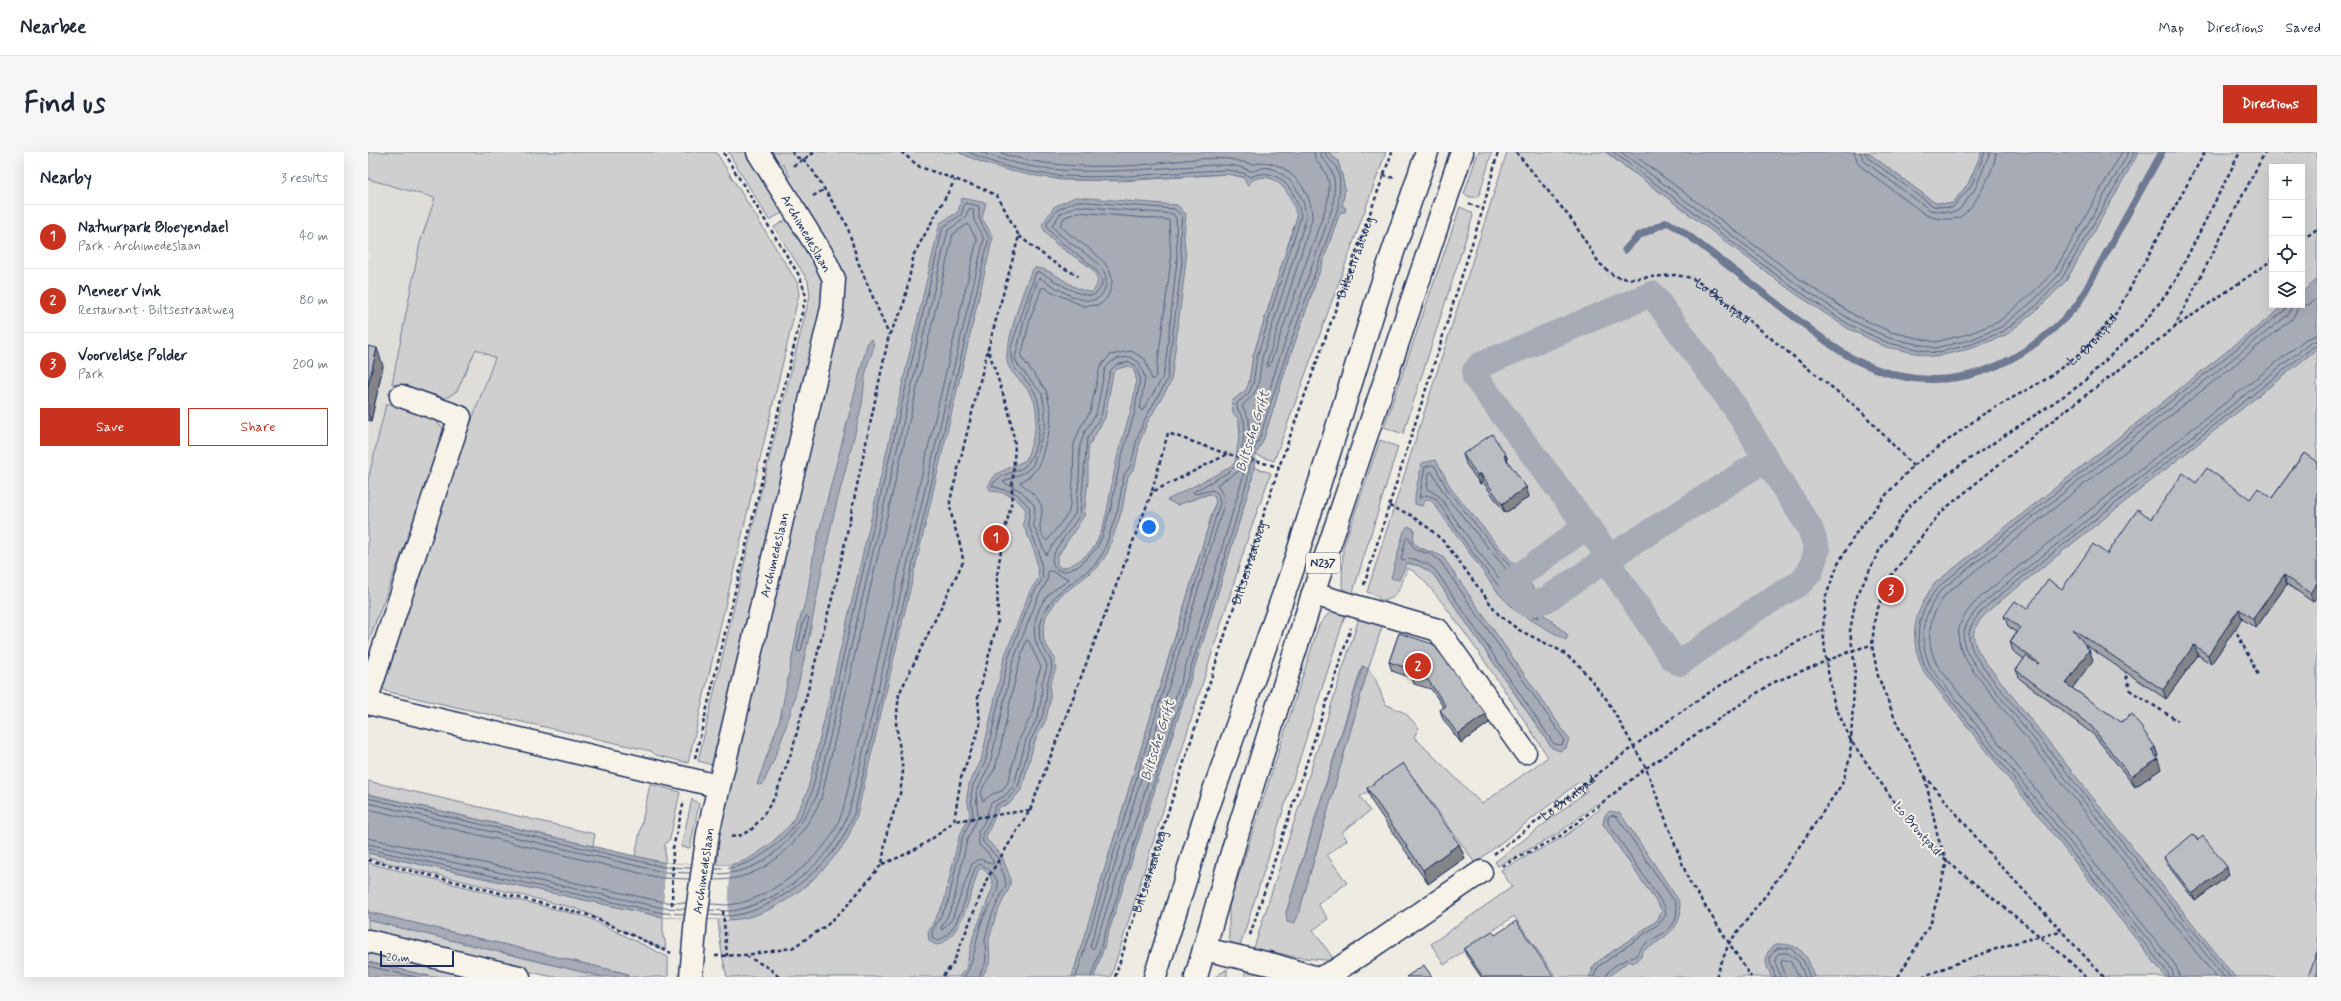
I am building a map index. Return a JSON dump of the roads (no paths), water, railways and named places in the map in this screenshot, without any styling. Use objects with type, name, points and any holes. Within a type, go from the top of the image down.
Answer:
[{"type":"main road","name":"Archimedeslaan","points":[[690,977],[702,864],[708,833],[832,308],[834,280],[823,256],[758,152]]},
{"type":"main road","name":"N237","points":[[1155,977],[1206,813],[1298,554],[1380,290],[1427,152]]},
{"type":"main road","name":"N237","points":[[1196,977],[1240,825],[1313,594],[1462,152]]},
{"type":"main road","points":[[368,695],[460,417],[401,396]]},
{"type":"main road","points":[[1313,594],[1438,630],[1525,752]]},
{"type":"main road","points":[[368,703],[718,786]]},
{"type":"main road","points":[[1322,977],[1335,971],[1361,954],[1481,872]]},
{"type":"main road","points":[[368,941],[519,977]]},
{"type":"main road","points":[[1204,949],[1242,959],[1274,965],[1314,977]]},
{"type":"water","name":"Biltsche Grift","points":[[958,152],[1328,152],[1338,161],[1345,189],[1342,206],[1346,208],[1345,212],[1340,212],[1287,365],[1264,438],[1256,455],[1252,479],[1208,625],[1094,977],[1072,977],[1216,501],[1214,496],[1209,494],[1177,505],[1167,500],[1225,470],[1235,463],[1240,431],[1240,419],[1233,414],[1232,401],[1246,390],[1249,383],[1253,356],[1297,217],[1288,193],[1276,181],[1269,178],[1261,177],[1252,180],[1249,185],[1247,185],[1244,177],[1227,174],[1124,180],[1058,179],[1025,174],[992,165]]},
{"type":"water","points":[[1606,152],[1867,152],[1935,203],[1952,204],[1968,184],[1982,152],[2139,152],[2066,281],[2038,309],[2006,335],[1973,348],[1935,357],[1886,347],[1847,328],[1793,292]]},
{"type":"water","points":[[1075,197],[1177,205],[1186,214],[1184,237],[1186,261],[1171,382],[1147,423],[1140,441],[1135,467],[1128,476],[1122,510],[1108,552],[1098,567],[1059,597],[1046,616],[1043,631],[1044,641],[1055,659],[1056,668],[1050,685],[1050,701],[1046,719],[1034,743],[1022,789],[1009,804],[999,807],[986,837],[987,840],[1001,854],[1010,877],[1010,886],[996,915],[989,940],[990,962],[982,977],[959,977],[966,968],[973,937],[993,887],[990,876],[986,871],[981,868],[978,871],[964,914],[952,935],[944,942],[936,945],[929,941],[928,932],[944,902],[959,837],[970,815],[967,797],[969,784],[981,761],[1004,658],[1030,591],[1039,578],[1035,553],[1023,524],[1026,510],[1015,498],[1006,494],[991,491],[988,486],[996,474],[1026,460],[1036,425],[1033,398],[1008,365],[1007,354],[1009,343],[1021,298],[1030,274],[1034,268],[1048,271],[1076,288],[1084,291],[1092,292],[1097,284],[1096,275],[1086,264],[1053,241],[1046,233],[1042,225],[1054,207]],"holes":[[[1128,366],[1133,368],[1136,380],[1135,391],[1118,453],[1106,515],[1100,535],[1096,544],[1085,556],[1076,563],[1061,568],[1057,565],[1057,557],[1084,516],[1088,480],[1088,447],[1105,418],[1113,373],[1117,369]]]},
{"type":"water","points":[[962,198],[986,203],[982,218],[993,237],[857,815],[845,843],[834,857],[809,883],[779,905],[762,913],[745,918],[728,920],[663,917],[368,853],[368,794],[665,863],[730,865],[747,860],[768,846],[791,824],[807,793],[940,223],[958,212]]},
{"type":"water","points":[[2317,280],[2317,349],[1994,606],[1980,620],[1974,633],[1976,646],[1986,663],[2235,977],[2166,977],[1924,672],[1916,648],[1915,626],[1917,616],[1934,584],[2281,308],[2305,308],[2305,290]]},
{"type":"water","points":[[871,339],[873,342],[873,349],[866,372],[862,404],[832,521],[801,674],[791,711],[778,748],[763,784],[759,785],[757,784],[780,719],[799,622],[807,596],[814,551],[868,341]]},
{"type":"water","points":[[1436,460],[1452,490],[1545,602],[1540,609],[1542,613],[1568,635],[1566,640],[1517,612],[1499,594],[1432,501],[1426,499],[1422,506],[1415,504],[1416,488],[1422,463]]},
{"type":"water","points":[[1408,526],[1414,529],[1413,542],[1416,545],[1443,557],[1569,739],[1566,748],[1560,751],[1552,748],[1433,574],[1420,566],[1407,563],[1399,580],[1391,578],[1404,531]]},
{"type":"water","points":[[1363,666],[1368,669],[1298,916],[1294,924],[1287,922],[1286,913]]},
{"type":"water","points":[[1610,811],[1620,813],[1679,901],[1679,919],[1671,932],[1642,952],[1641,957],[1633,963],[1629,961],[1608,977],[1589,977],[1596,963],[1658,920],[1662,910],[1603,824],[1605,815]]},
{"type":"water","points":[[368,912],[628,974],[627,977],[603,977],[368,920]]},
{"type":"water","points":[[1776,944],[1791,946],[1802,952],[1809,962],[1814,977],[1772,977],[1767,968],[1766,959],[1769,951]]},
{"type":"water","points":[[368,962],[433,977],[368,977]]},
{"type":"waterway","points":[[1625,250],[1638,236],[1667,222],[1681,230],[1844,354],[1864,364],[1894,375],[1924,379],[1953,378],[1981,372],[2007,361],[2032,346],[2056,326],[2078,304],[2162,152]]},
{"type":"waterway","points":[[1515,588],[1527,604],[1546,600],[1599,564],[1766,459],[1737,410],[1652,294],[1480,365],[1475,371],[1475,377],[1585,524]]},
{"type":"waterway","points":[[1511,582],[1587,526],[1610,558],[1614,572],[1673,659],[1680,663],[1756,609],[1800,583],[1810,572],[1817,550],[1810,528],[1766,459]]},
{"type":"place","name":"Natuurpark Bloeyendael","points":[[996,538]]},
{"type":"place","name":"Voorveldse Polder","points":[[1891,590]]},
{"type":"place","name":"Meneer Vink","points":[[1418,666]]}]
